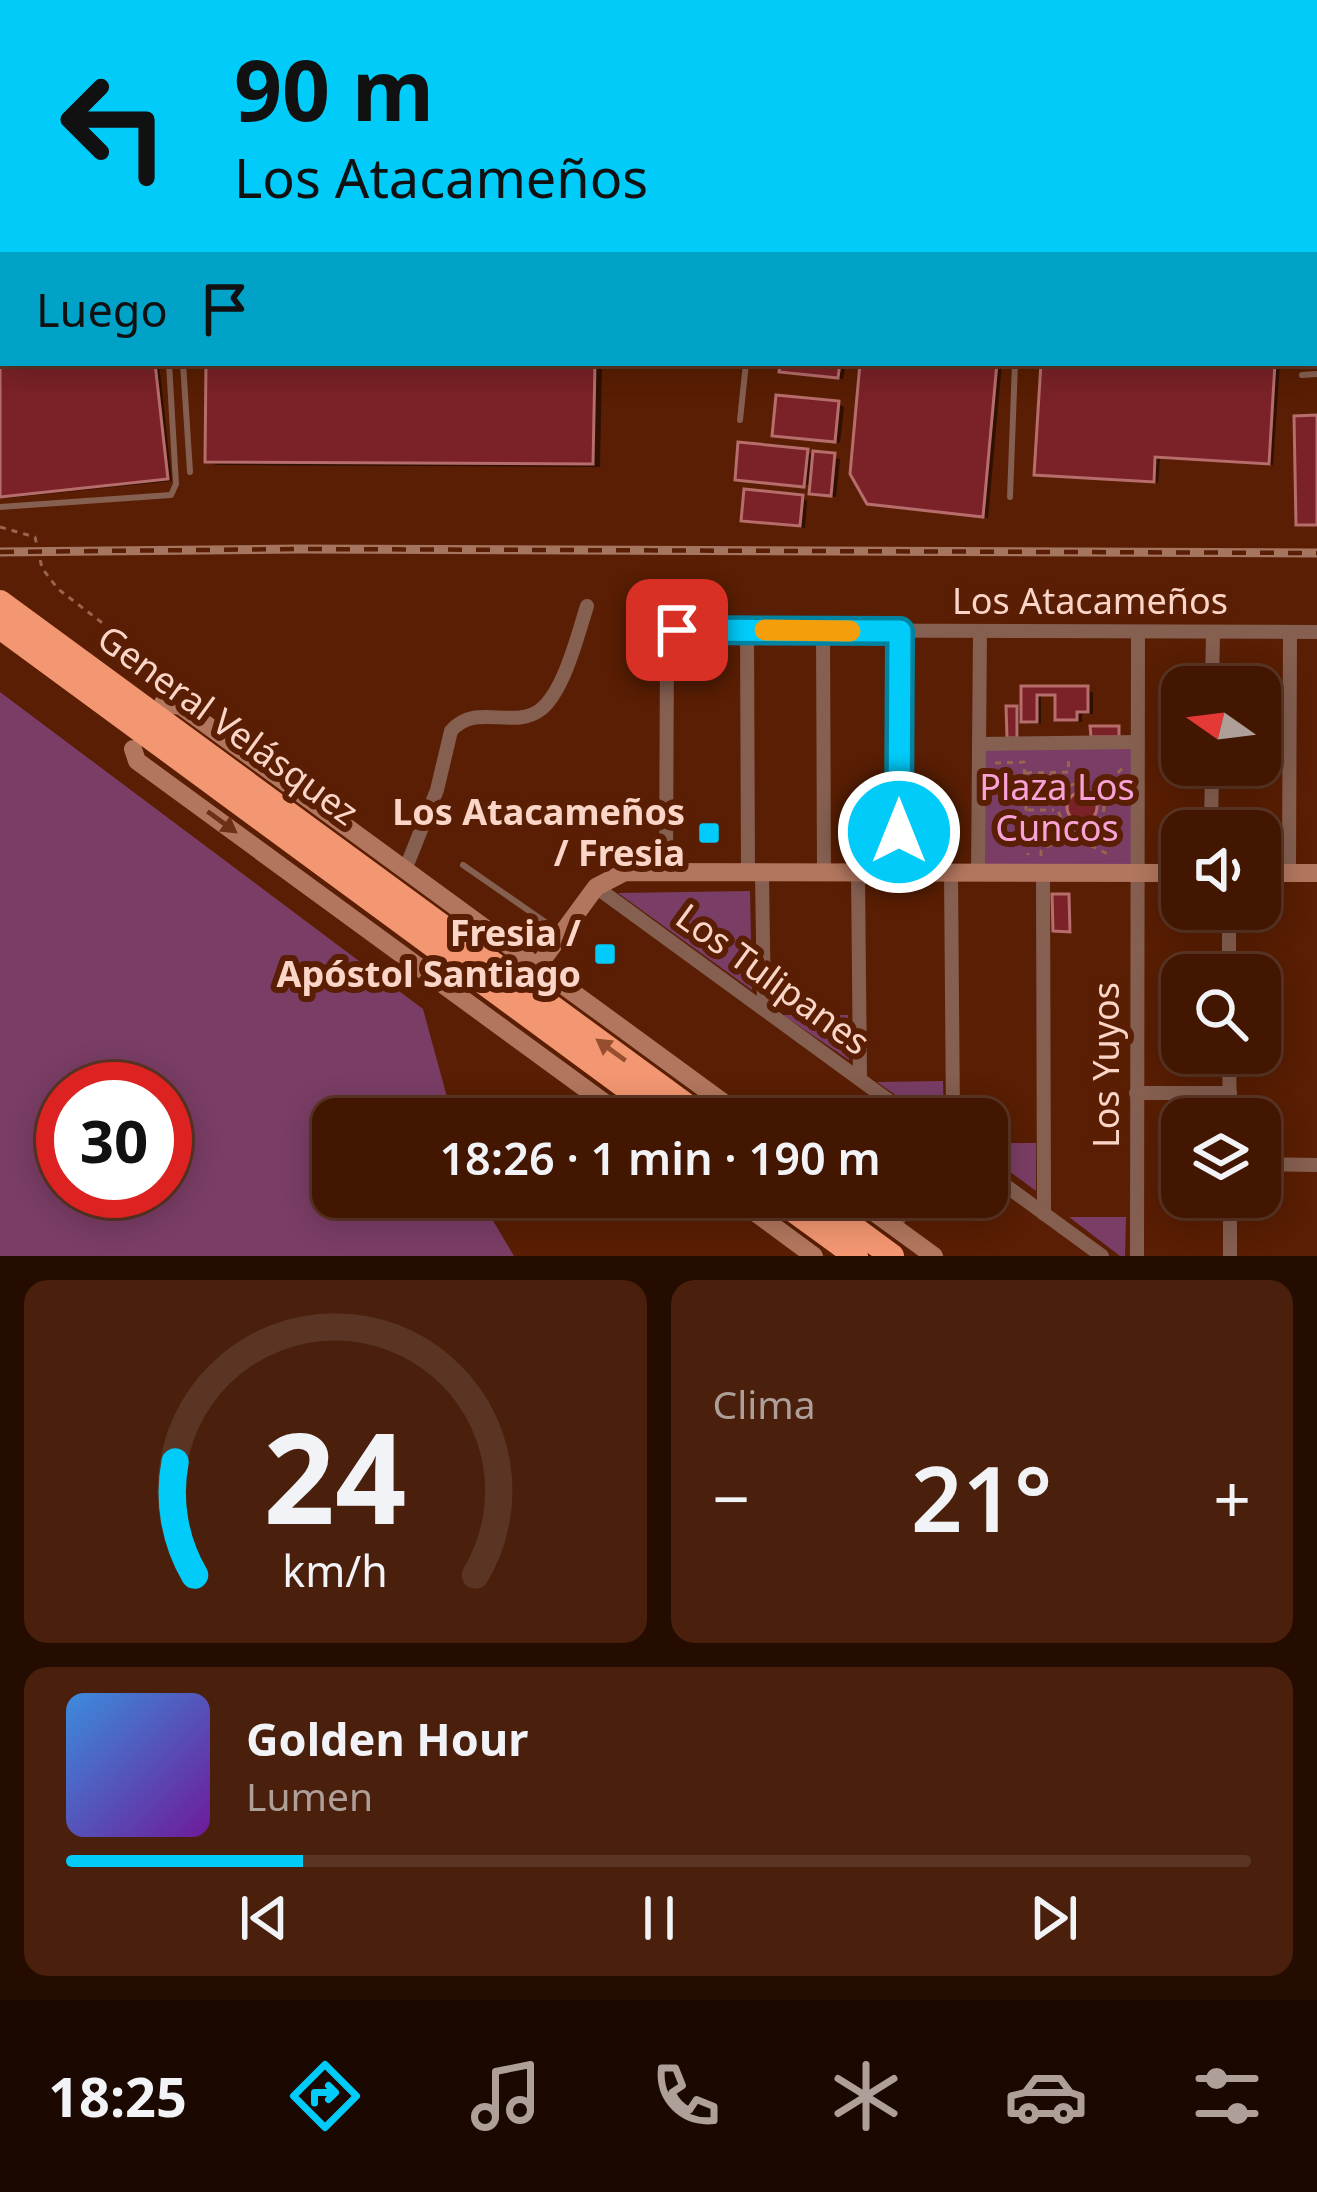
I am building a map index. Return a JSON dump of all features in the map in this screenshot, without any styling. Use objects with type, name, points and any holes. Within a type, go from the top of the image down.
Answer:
[{"type":"highway","name":"General Velásquez","points":[[0,602],[676,1098]]},
{"type":"highway","name":"General Velásquez","points":[[0,627],[639,1098]]},
{"type":"highway","points":[[804,1218],[856,1256]]},
{"type":"highway","points":[[840,1218],[892,1256]]},
{"type":"street","points":[[405,870],[437,790],[455,725],[471,717],[527,716],[543,708],[565,669],[587,606]]},
{"type":"street","name":"Los Atacameños","points":[[666,872],[668,638],[677,630],[1317,632]]},
{"type":"street","points":[[747,630],[764,1009]]},
{"type":"street","points":[[823,631],[824,873]]},
{"type":"street","points":[[898,873],[900,631]]},
{"type":"street","points":[[978,873],[980,631]]},
{"type":"street","name":"Los Yuyos","points":[[1136,1256],[1138,632]]},
{"type":"street","points":[[1212,666],[1213,632]]},
{"type":"street","points":[[1289,873],[1291,632]]},
{"type":"street","points":[[169,703],[717,1098]]},
{"type":"street","points":[[979,744],[1137,742]]},
{"type":"street","points":[[133,749],[137,761],[598,1098]]},
{"type":"street","points":[[538,966],[596,887],[618,874],[978,873],[1037,866],[1161,873]]},
{"type":"street","points":[[1037,866],[1044,1214]]},
{"type":"street","points":[[858,873],[860,1079]]},
{"type":"street","points":[[951,873],[952,1098]]},
{"type":"street","points":[[1281,873],[1317,873]]},
{"type":"street","name":"Los Tulipanes","points":[[596,887],[886,1098]]},
{"type":"street","points":[[1230,1074],[1230,1098]]},
{"type":"street","points":[[1136,1093],[1230,1093]]},
{"type":"street","points":[[1281,1164],[1317,1165]]},
{"type":"street","points":[[1008,1187],[1102,1256]]},
{"type":"street","points":[[762,1218],[814,1256]]},
{"type":"street","points":[[882,1218],[934,1256]]},
{"type":"street","points":[[893,1226],[899,1218]]},
{"type":"street","points":[[1230,1218],[1230,1256]]},
{"type":"lane","points":[[0,507],[171,495],[176,484],[169,366]]},
{"type":"lane","points":[[183,366],[190,472]]},
{"type":"lane","points":[[740,420],[746,366]]},
{"type":"lane","points":[[1010,496],[1016,366]]},
{"type":"lane","points":[[1302,375],[1317,374]]},
{"type":"lane","points":[[463,865],[562,933]]},
{"type":"path","points":[[0,527],[34,537],[40,562],[52,582],[169,674],[176,690],[169,703]]},
{"type":"path","points":[[1067,742],[1069,786],[1059,799],[1058,810],[1069,826],[1080,830],[1100,819],[1104,804],[1098,790],[1086,783],[1069,786]]},
{"type":"path","points":[[979,764],[1024,762],[1026,810],[1037,866]]},
{"type":"path","points":[[1098,790],[1130,762]]},
{"type":"path","points":[[1024,773],[1069,772]]},
{"type":"path","points":[[1025,799],[1059,799]]},
{"type":"path","points":[[1026,810],[1058,810]]},
{"type":"path","points":[[1037,866],[1041,850],[1061,838],[1069,826]]},
{"type":"path","points":[[1080,830],[1079,839],[1111,856]]},
{"type":"green space","points":[[0,692],[423,1009],[447,1098],[312,1098],[312,1218],[491,1218],[514,1256],[0,1256]]},
{"type":"green space","name":"Plaza Los Cuncos","points":[[1133,744],[1131,869],[981,868],[983,747]]},
{"type":"green space","points":[[749,891],[752,990],[618,893]]},
{"type":"green space","points":[[783,1015],[848,1015],[849,1060]]},
{"type":"green space","points":[[943,1081],[943,1098],[899,1098],[877,1082]]},
{"type":"green space","points":[[1008,1143],[1036,1143],[1036,1191],[1008,1170]]},
{"type":"green space","points":[[1069,1217],[1126,1217],[1125,1256],[1120,1256]]},
{"type":"building","points":[[0,366],[155,366],[168,479],[0,497]]},
{"type":"building","points":[[206,366],[595,366],[593,464],[205,462]]},
{"type":"building","points":[[780,366],[840,366],[838,378],[779,372]]},
{"type":"building","points":[[860,366],[997,366],[983,517],[867,504],[850,474]]},
{"type":"building","points":[[1041,366],[1275,366],[1269,464],[1155,457],[1154,482],[1034,475]]},
{"type":"building","points":[[776,395],[839,401],[835,442],[772,436]]},
{"type":"building","points":[[1317,415],[1317,525],[1296,525],[1294,416]]},
{"type":"building","points":[[738,442],[808,449],[804,487],[735,480]]},
{"type":"building","points":[[813,451],[835,453],[831,496],[809,494]]},
{"type":"building","points":[[744,489],[803,495],[800,526],[741,521]]},
{"type":"building","points":[[1021,686],[1088,686],[1088,712],[1077,712],[1077,720],[1055,720],[1055,695],[1037,695],[1037,722],[1021,722]]},
{"type":"building","points":[[1006,706],[1017,706],[1017,738],[1007,738]]},
{"type":"building","points":[[1090,726],[1119,726],[1119,737],[1091,737]]},
{"type":"building","points":[[1034,776],[1050,776],[1050,792],[1034,792]]},
{"type":"building","points":[[1082,792],[1093,796],[1097,807],[1093,818],[1082,822],[1071,818],[1067,807],[1071,796]]},
{"type":"building","points":[[1052,894],[1069,894],[1070,932],[1053,931]]},
{"type":"railway","points":[[0,552],[1317,553]]},
{"type":"slow traffic","points":[[765,630],[850,631]]},
{"type":"place","name":"Los Atacameños / Fresia","points":[[709,833]]},
{"type":"place","name":"Fresia / Apóstol Santiago","points":[[605,954]]},
{"type":"route","points":[[677,630],[900,631],[899,832]]}]
